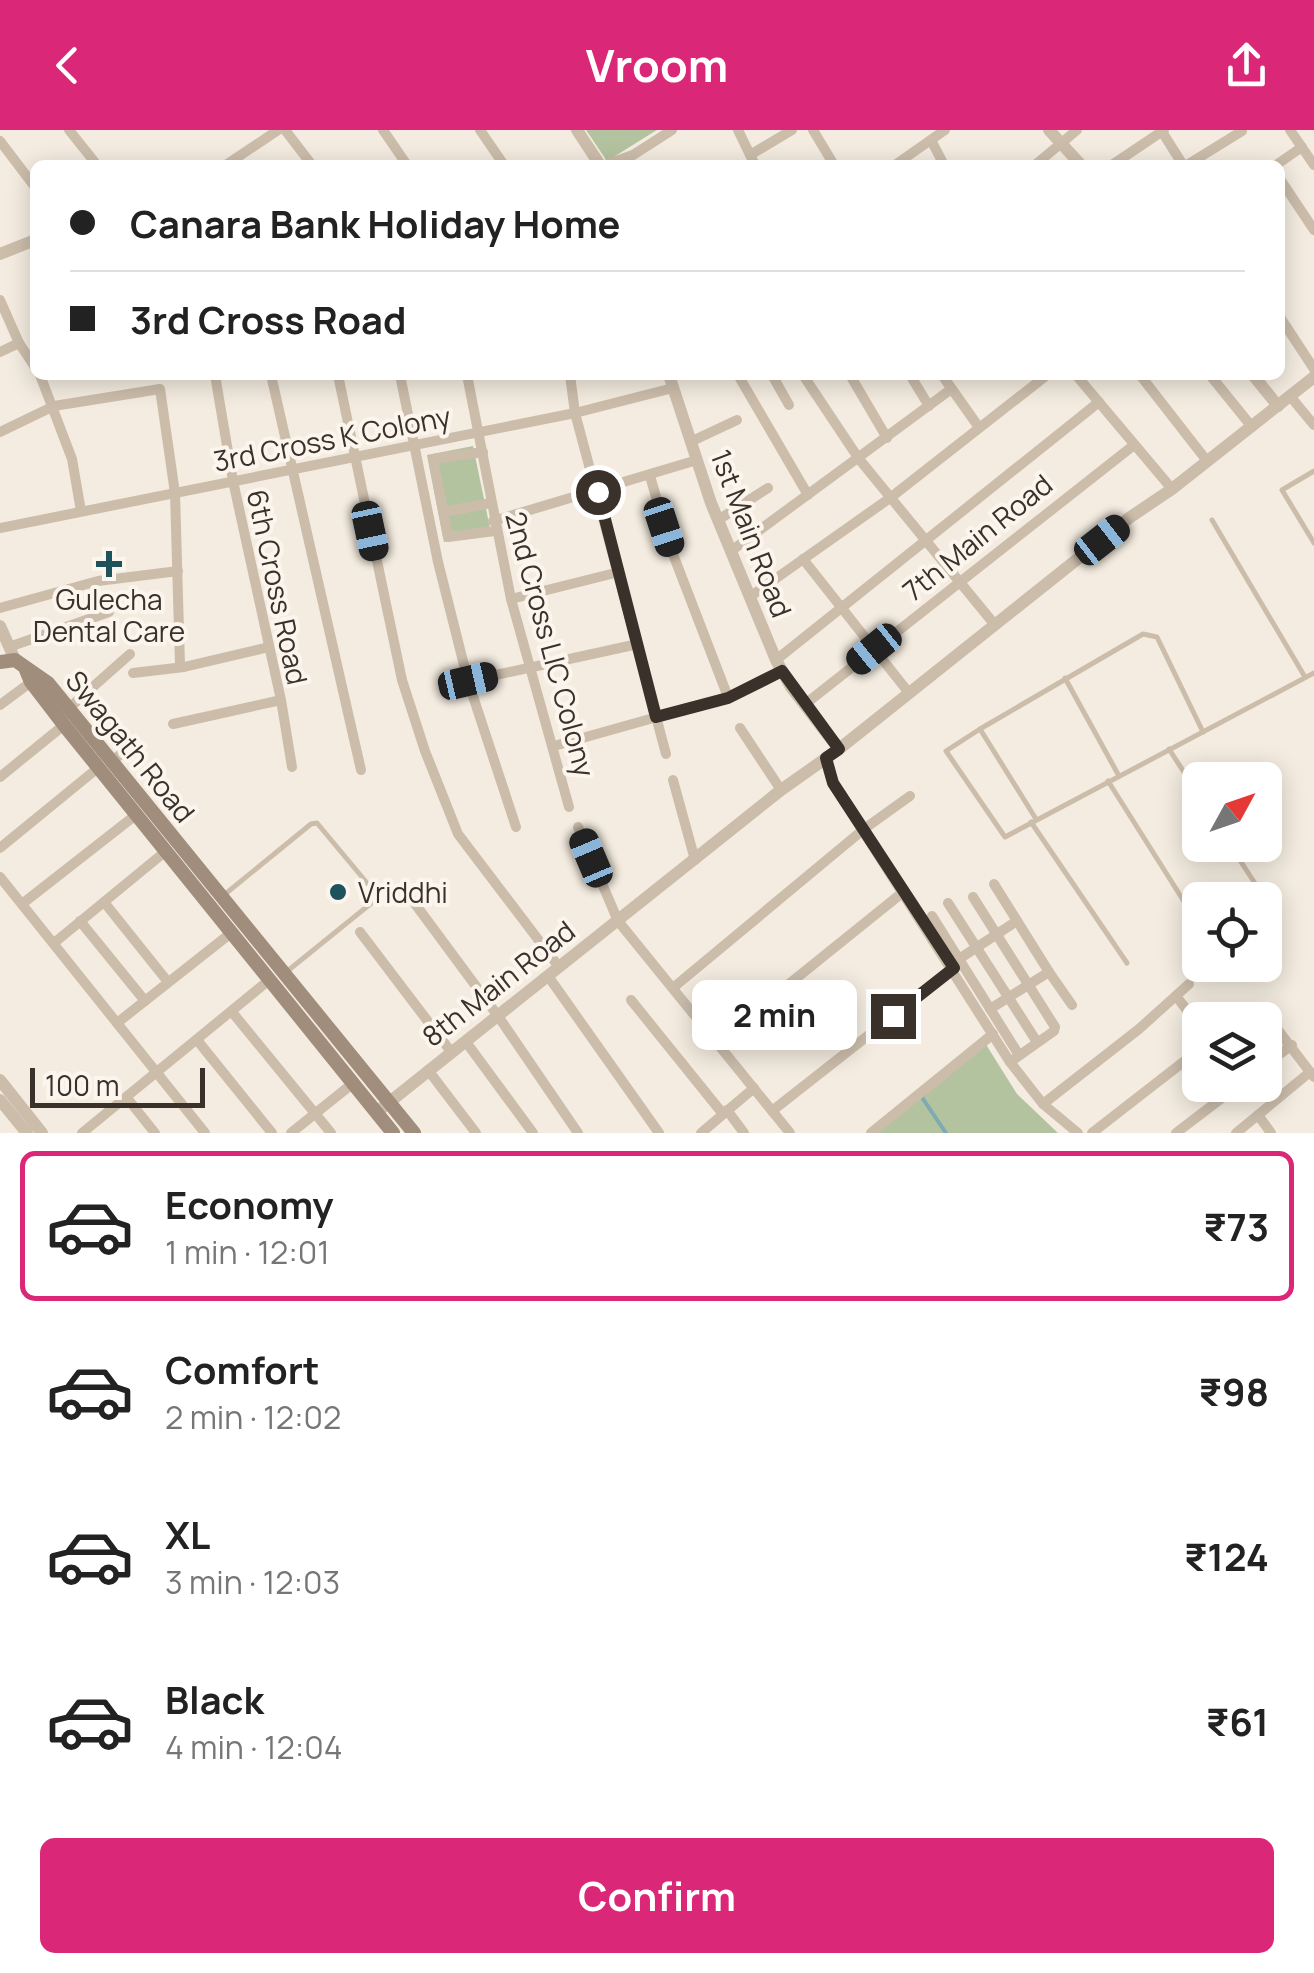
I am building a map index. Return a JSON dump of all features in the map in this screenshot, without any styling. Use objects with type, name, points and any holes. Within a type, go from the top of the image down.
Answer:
[{"type":"main road","name":"Swagath Road","points":[[16,664],[39,674],[70,708],[137,814],[352,1084],[414,1133]]},
{"type":"main road","name":"Swagath Road","points":[[16,664],[64,725],[105,764],[284,974],[382,1108],[393,1133]]},
{"type":"street","points":[[69,130],[93,160]]},
{"type":"street","points":[[234,160],[281,130],[308,160]]},
{"type":"street","points":[[383,130],[404,160]]},
{"type":"street","points":[[480,130],[501,160]]},
{"type":"street","points":[[577,130],[598,160]]},
{"type":"street","points":[[616,160],[672,130]]},
{"type":"street","points":[[738,130],[752,160],[792,130]]},
{"type":"street","points":[[813,130],[827,160]]},
{"type":"street","points":[[901,160],[945,130]]},
{"type":"street","points":[[1049,130],[1076,160]]},
{"type":"street","points":[[1042,160],[1078,130]]},
{"type":"street","points":[[1119,160],[1162,130],[1182,160]]},
{"type":"street","points":[[1290,130],[1314,165]]},
{"type":"street","points":[[1194,160],[1242,132]]},
{"type":"street","points":[[931,140],[941,160]]},
{"type":"street","points":[[0,141],[30,180]]},
{"type":"street","points":[[1283,160],[1302,147]]},
{"type":"street","points":[[1285,186],[1314,230]]},
{"type":"street","points":[[2,251],[30,242]]},
{"type":"street","points":[[0,300],[30,359]]},
{"type":"street","points":[[1285,325],[1314,369]]},
{"type":"street","points":[[0,352],[19,342]]},
{"type":"street","name":"8th Main Road","points":[[382,1108],[782,790],[1314,377]]},
{"type":"street","points":[[42,380],[72,458],[81,512]]},
{"type":"street","name":"6th Cross Road","points":[[173,724],[280,700],[215,380]]},
{"type":"street","points":[[272,380],[360,770]]},
{"type":"street","points":[[339,380],[402,680],[458,834],[658,1133]]},
{"type":"street","points":[[401,380],[412,445],[468,681],[516,826]]},
{"type":"street","name":"2nd Cross LIC Colony","points":[[468,380],[510,599],[570,807]]},
{"type":"street","points":[[571,380],[575,413],[666,754]]},
{"type":"street","points":[[741,380],[808,495]]},
{"type":"street","points":[[775,380],[789,405]]},
{"type":"street","points":[[807,380],[859,459],[995,625]]},
{"type":"street","points":[[853,380],[887,438]]},
{"type":"street","points":[[913,380],[929,406]]},
{"type":"street","points":[[945,380],[978,426]]},
{"type":"street","points":[[751,596],[890,498],[1040,380]]},
{"type":"street","points":[[1080,380],[1172,489]]},
{"type":"street","points":[[1144,380],[1208,461]]},
{"type":"street","points":[[1214,380],[1252,427]]},
{"type":"street","points":[[1256,380],[1278,406]]},
{"type":"street","name":"3rd Cross K Colony","points":[[0,528],[575,413],[671,382]]},
{"type":"street","name":"1st Main Road","points":[[671,382],[718,520],[779,666],[839,749]]},
{"type":"street","points":[[0,432],[54,406],[160,389],[175,492],[180,665],[184,667]]},
{"type":"street","points":[[732,551],[950,390]]},
{"type":"street","points":[[1290,396],[1314,425]]},
{"type":"street","points":[[554,746],[728,698],[779,666],[841,608],[1099,402]]},
{"type":"street","points":[[690,442],[737,420]]},
{"type":"street","name":"7th Main Road","points":[[804,705],[1134,445]]},
{"type":"street","points":[[482,452],[433,460],[448,538],[697,460]]},
{"type":"street","points":[[650,476],[672,549],[728,698]]},
{"type":"street","points":[[718,520],[768,488]]},
{"type":"street","points":[[425,503],[490,503]]},
{"type":"street","points":[[803,559],[909,692]]},
{"type":"street","points":[[0,608],[98,581],[178,571]]},
{"type":"street","points":[[510,599],[619,572]]},
{"type":"street","points":[[0,705],[16,664],[109,612]]},
{"type":"street","points":[[0,626],[16,664]]},
{"type":"street","points":[[468,681],[638,644]]},
{"type":"street","points":[[133,673],[184,667],[269,647]]},
{"type":"street","points":[[70,708],[130,654]]},
{"type":"street","points":[[280,700],[292,767]]},
{"type":"street","points":[[0,777],[64,725]]},
{"type":"street","points":[[740,728],[782,790]]},
{"type":"street","points":[[0,848],[105,764],[134,746]]},
{"type":"street","points":[[826,758],[833,783],[902,893],[990,1010],[1043,1104],[1078,1133]]},
{"type":"street","points":[[673,780],[695,860]]},
{"type":"street","points":[[674,987],[864,829],[910,796]]},
{"type":"street","points":[[22,904],[137,814]]},
{"type":"street","points":[[578,827],[618,921],[790,1133]]},
{"type":"street","points":[[54,944],[166,851]]},
{"type":"street","points":[[0,876],[205,1133]]},
{"type":"street","points":[[994,884],[1072,1005]]},
{"type":"street","points":[[407,893],[578,1133]]},
{"type":"street","points":[[717,1042],[902,893]]},
{"type":"street","points":[[973,897],[1056,1027],[1015,1059]]},
{"type":"street","points":[[104,902],[168,982]]},
{"type":"street","points":[[948,903],[1037,1042]]},
{"type":"street","points":[[932,916],[995,1038],[1015,1059]]},
{"type":"street","points":[[80,921],[144,1001]]},
{"type":"street","points":[[772,1111],[976,947],[1018,921]]},
{"type":"street","points":[[360,932],[452,1054]]},
{"type":"street","points":[[117,1024],[230,933]]},
{"type":"street","points":[[990,1010],[1049,972]]},
{"type":"street","points":[[82,1133],[268,980]]},
{"type":"street","points":[[1043,1104],[1189,984]]},
{"type":"street","points":[[1176,996],[1182,1004]]},
{"type":"street","points":[[631,1000],[744,1133]]},
{"type":"street","points":[[232,1012],[331,1133]]},
{"type":"street","points":[[1236,1133],[1312,1075],[1282,1033]]},
{"type":"street","points":[[871,1133],[995,1038]]},
{"type":"street","points":[[197,1040],[272,1133]]},
{"type":"street","points":[[466,1042],[533,1133]]},
{"type":"street","points":[[1282,1052],[1292,1045]]},
{"type":"street","points":[[1092,1133],[1182,1063]]},
{"type":"street","points":[[428,1070],[476,1133]]},
{"type":"street","points":[[1,1084],[42,1133]]},
{"type":"street","points":[[290,1133],[352,1084]]},
{"type":"street","points":[[700,1133],[754,1088]]},
{"type":"street","points":[[126,1098],[155,1133]]},
{"type":"street","points":[[0,1100],[27,1133]]},
{"type":"street","points":[[1176,1133],[1217,1102]]},
{"type":"street","points":[[1258,1116],[1272,1133]]},
{"type":"street","points":[[98,1120],[108,1133]]},
{"type":"lane","points":[[1314,471],[1282,490],[1314,543]]},
{"type":"lane","points":[[1212,520],[1305,678]]},
{"type":"lane","points":[[1203,732],[1157,638],[1142,634],[946,751],[1005,837],[1033,821],[1203,732],[1314,673]]},
{"type":"lane","points":[[1065,678],[1119,776]]},
{"type":"lane","points":[[980,729],[1033,821],[1127,963]]},
{"type":"lane","points":[[1169,749],[1182,769]]},
{"type":"lane","points":[[1108,782],[1182,898]]},
{"type":"lane","points":[[221,897],[318,822],[376,895],[374,901],[284,974]]},
{"type":"green space","points":[[586,130],[657,130],[609,160]]},
{"type":"green space","points":[[473,446],[491,533],[444,542],[427,455]]},
{"type":"green space","points":[[985,1043],[1017,1094],[1058,1133],[874,1133]]},
{"type":"waterway","points":[[924,1094],[921,1096],[946,1133]]},
{"type":"place","name":"Gulecha Dental Care","points":[[109,564]]},
{"type":"place","name":"Vriddhi","points":[[338,892]]},
{"type":"route","points":[[598,492],[656,717],[728,698],[782,671],[839,749],[826,758],[833,783],[954,968],[893,1016]]}]
